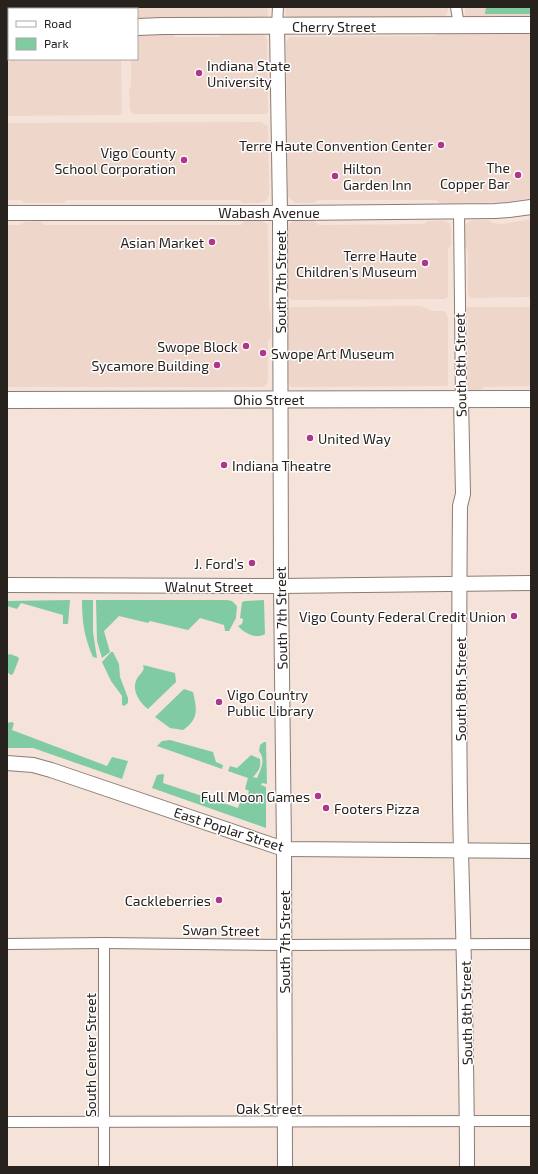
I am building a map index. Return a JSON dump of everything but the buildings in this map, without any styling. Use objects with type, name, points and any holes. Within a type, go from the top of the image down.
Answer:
[{"type":"main road","name":"Cherry Street","points":[[138,27],[163,26],[278,13],[459,26],[531,25]]},
{"type":"main road","name":"Ohio Street","points":[[7,400],[531,399]]},
{"type":"street","points":[[456,7],[459,26]]},
{"type":"street","name":"South 7th Street","points":[[278,13],[285,1167]]},
{"type":"street","name":"Wabash Avenue","points":[[7,213],[280,213],[459,211],[509,210],[531,207]]},
{"type":"street","name":"South 8th Street","points":[[459,211],[463,494],[460,506],[459,584],[461,851],[464,943],[467,1167]]},
{"type":"street","name":"Walnut Street","points":[[7,585],[281,586],[531,583]]},
{"type":"street","name":"East Poplar Street","points":[[7,763],[33,765],[51,770],[284,849],[531,851]]},
{"type":"street","name":"South Center Street","points":[[104,943],[104,1167]]},
{"type":"street","name":"Swan Street","points":[[7,944],[531,944]]},
{"type":"street","name":"Oak Street","points":[[7,1122],[531,1121]]},
{"type":"shaded area","name":"Indiana State University","points":[[7,7],[268,7],[268,15],[263,19],[138,20],[138,8],[8,8],[7,20]]},
{"type":"shaded area","name":"Indiana State University","points":[[285,7],[448,7],[448,11],[444,18],[288,18],[286,16]]},
{"type":"shaded area","points":[[465,7],[531,7],[531,18],[466,18]]},
{"type":"shaded area","points":[[531,31],[531,198],[507,202],[440,203],[436,200],[318,200],[313,203],[296,203],[290,199],[288,196],[286,42],[290,37],[435,36],[440,32]]},
{"type":"shaded area","name":"Indiana State University","points":[[138,32],[169,32],[176,37],[219,37],[226,32],[261,32],[267,40],[268,112],[266,114],[134,114],[130,110],[129,89],[131,87],[131,60],[138,60]]},
{"type":"shaded area","points":[[7,38],[8,60],[121,60],[122,114],[120,115],[7,116]]},
{"type":"shaded area","points":[[261,122],[268,126],[269,194],[265,201],[260,203],[243,203],[240,200],[67,200],[63,203],[25,203],[21,200],[7,200],[7,123]]},
{"type":"shaded area","points":[[531,219],[531,297],[472,298],[469,296],[468,250],[464,246],[465,225],[473,220],[489,220],[492,223],[502,224]]},
{"type":"shaded area","points":[[40,221],[44,225],[241,225],[244,221],[261,221],[267,224],[271,337],[268,341],[267,384],[262,387],[7,387],[7,225],[20,225],[25,222]]},
{"type":"shaded area","points":[[313,221],[319,225],[424,224],[428,221],[445,221],[449,223],[451,227],[451,245],[448,249],[448,297],[444,299],[291,300],[288,296],[288,226],[291,222]]},
{"type":"shaded area","points":[[421,306],[432,311],[443,311],[446,313],[448,318],[447,386],[292,387],[289,385],[288,341],[285,336],[287,309],[292,307]]},
{"type":"shaded area","points":[[468,307],[531,307],[531,386],[485,387],[480,391],[471,391],[466,388],[464,366],[468,361],[468,317],[464,313],[464,310]]},
{"type":"green space","points":[[486,7],[531,7],[531,14],[485,14]]},
{"type":"green space","points":[[70,600],[68,624],[63,624],[63,615],[21,603],[17,609],[7,606],[7,601]]},
{"type":"green space","points":[[82,600],[93,600],[93,632],[97,658],[93,657],[86,636],[83,622]]},
{"type":"green space","points":[[96,600],[227,600],[232,601],[237,606],[236,618],[229,631],[225,631],[224,625],[200,618],[188,630],[150,621],[148,623],[119,616],[104,631],[110,652],[102,658],[97,641]]},
{"type":"green space","points":[[264,600],[265,634],[254,636],[238,626],[242,624],[243,619],[240,618],[242,602]]},
{"type":"green space","points":[[111,652],[113,652],[119,664],[120,677],[128,698],[128,703],[124,706],[122,705],[122,696],[111,681],[102,662]]},
{"type":"green space","points":[[10,654],[18,657],[19,659],[13,674],[11,675],[7,672],[7,655]]},
{"type":"green space","points":[[143,665],[175,673],[176,682],[148,709],[142,704],[135,689],[137,679],[143,671]]},
{"type":"green space","points":[[184,689],[193,692],[196,713],[192,722],[183,730],[170,728],[155,717]]},
{"type":"green space","points":[[7,723],[14,723],[12,730],[107,766],[112,757],[128,761],[122,779],[33,748],[7,748]]},
{"type":"green space","points":[[170,740],[213,752],[216,762],[223,765],[222,769],[157,746],[162,741]]},
{"type":"green space","points":[[266,742],[267,784],[262,783],[261,785],[266,787],[266,828],[152,788],[157,775],[163,774],[163,783],[238,808],[240,802],[245,802],[249,791],[245,789],[248,778],[228,771],[230,766],[237,768],[251,755],[260,759],[259,769],[253,777],[257,778],[262,761],[259,751],[260,745]]},
{"type":"place","name":"Indiana State University","points":[[199,73]]},
{"type":"place","name":"Terre Haute Convention Center","points":[[441,145]]},
{"type":"place","name":"Vigo County School Corporation","points":[[184,160]]},
{"type":"place","name":"The Copper Bar","points":[[518,175]]},
{"type":"place","name":"Hilton Garden Inn","points":[[335,176]]},
{"type":"place","name":"Asian Market","points":[[212,242]]},
{"type":"place","name":"Terre Haute Children's Museum","points":[[425,263]]},
{"type":"place","name":"Swope Block","points":[[246,346]]},
{"type":"place","name":"Swope Art Museum","points":[[263,353]]},
{"type":"place","name":"Sycamore Building","points":[[217,365]]},
{"type":"place","name":"United Way","points":[[310,438]]},
{"type":"place","name":"Indiana Theatre","points":[[224,465]]},
{"type":"place","name":"J. Ford’s","points":[[252,563]]},
{"type":"place","name":"Vigo County Federal Credit Union","points":[[514,616]]},
{"type":"place","name":"Vigo Country Public Library","points":[[219,702]]},
{"type":"place","name":"Full Moon Games","points":[[318,796]]},
{"type":"place","name":"Footers Pizza","points":[[326,808]]},
{"type":"place","name":"Cackleberries","points":[[219,900]]}]
